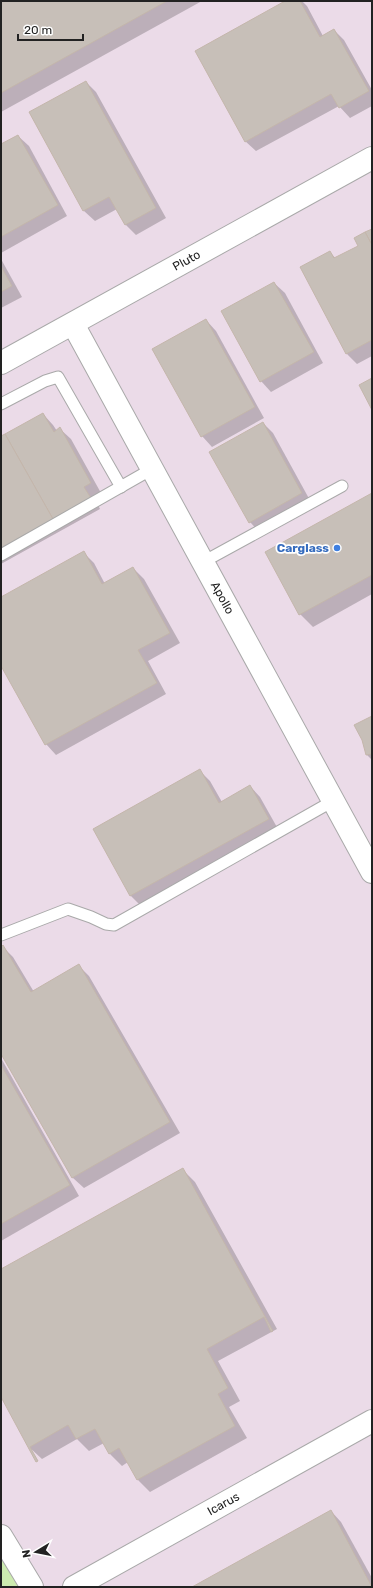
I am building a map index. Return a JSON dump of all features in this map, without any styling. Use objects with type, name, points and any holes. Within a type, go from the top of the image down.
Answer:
[{"type":"street","name":"Pluto","points":[[1,364],[372,158]]},
{"type":"street","name":"Apollo","points":[[73,324],[372,872]]},
{"type":"street","name":"Icarus","points":[[74,1587],[372,1421]]},
{"type":"street","points":[[1,1536],[32,1587]]},
{"type":"lane","points":[[1,404],[45,381],[58,377],[121,486]]},
{"type":"lane","points":[[1,555],[152,469]]},
{"type":"lane","points":[[203,562],[342,486]]},
{"type":"lane","points":[[1,935],[68,909],[106,924],[114,925],[333,801]]},
{"type":"shaded area","points":[[1,1],[372,1],[372,1587],[1,1587]]},
{"type":"green space","points":[[1,1556],[20,1587],[3,1587],[1,1583]]},
{"type":"building","points":[[1,1],[167,1],[1,93]]},
{"type":"building","points":[[285,1],[300,1],[320,37],[334,29],[369,91],[339,108],[331,94],[245,142],[195,51]]},
{"type":"building","points":[[86,81],[156,208],[125,225],[109,197],[83,211],[29,112]]},
{"type":"building","points":[[18,135],[58,205],[1,237],[1,144]]},
{"type":"building","points":[[372,229],[372,245],[365,232]]},
{"type":"building","points":[[365,232],[372,245],[372,340],[346,354],[300,267],[330,251],[334,258],[358,246],[354,238]]},
{"type":"building","points":[[1,266],[12,286],[1,292]]},
{"type":"building","points":[[274,282],[314,352],[260,382],[221,311]]},
{"type":"building","points":[[206,319],[255,407],[201,437],[152,349]]},
{"type":"building","points":[[372,378],[372,410],[359,385]]},
{"type":"building","points":[[43,413],[54,432],[60,427],[91,483],[84,487],[91,498],[53,519],[5,434]]},
{"type":"building","points":[[263,422],[302,493],[249,523],[209,452]]},
{"type":"building","points":[[5,434],[53,519],[1,548],[1,436]]},
{"type":"building","points":[[372,493],[372,575],[299,615],[265,552]]},
{"type":"building","points":[[84,551],[102,584],[133,567],[170,633],[138,650],[157,683],[45,745],[1,666],[1,597]]},
{"type":"building","points":[[372,716],[372,754],[366,755],[362,740],[354,725]]},
{"type":"building","points":[[200,769],[219,803],[250,785],[269,819],[130,896],[93,829]]},
{"type":"building","points":[[3,945],[31,992],[79,964],[170,1122],[72,1178],[1,1054],[1,947]]},
{"type":"building","points":[[1,1065],[70,1185],[1,1224]]},
{"type":"building","points":[[183,1168],[273,1331],[271,1332],[264,1317],[207,1349],[228,1388],[218,1394],[235,1426],[137,1480],[119,1448],[109,1454],[95,1429],[76,1439],[68,1425],[30,1447],[38,1461],[36,1462],[1,1397],[1,1269]]},
{"type":"building","points":[[331,1510],[372,1587],[192,1587]]},
{"type":"place","name":"Carglass","points":[[337,548]]}]
